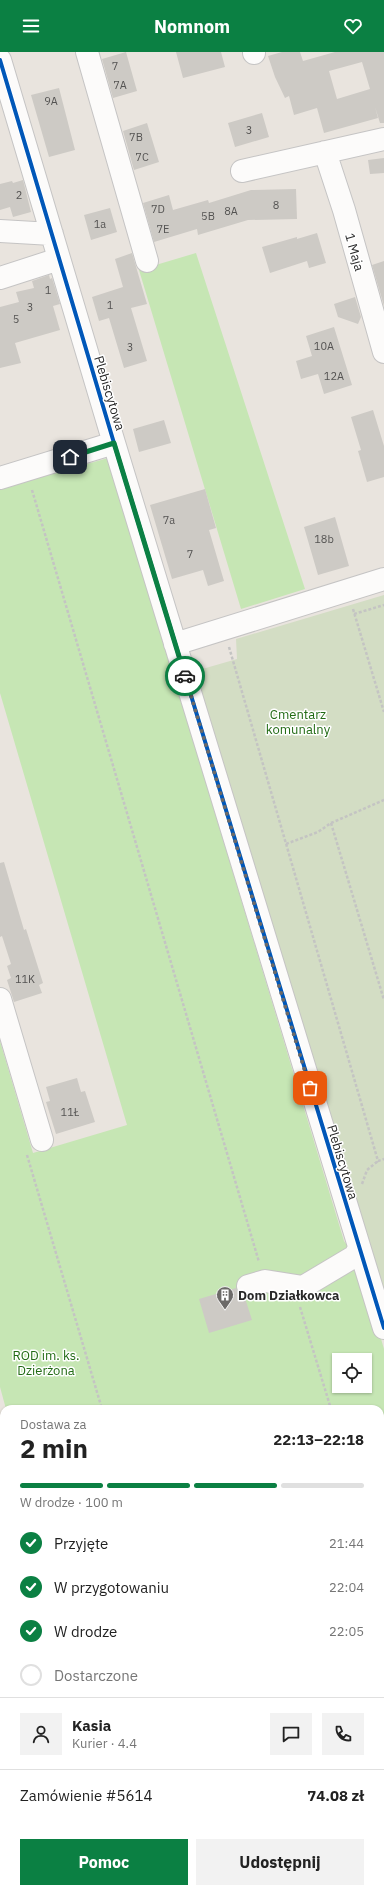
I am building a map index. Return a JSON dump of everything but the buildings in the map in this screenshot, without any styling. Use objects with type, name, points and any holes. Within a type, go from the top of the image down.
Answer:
[{"type":"street","points":[[87,52],[147,261]]},
{"type":"street","name":"Plebiscytowa","points":[[0,60],[114,443],[384,1328]]},
{"type":"street","points":[[242,171],[384,139]]},
{"type":"street","name":"1 Maja","points":[[325,152],[344,210],[384,352]]},
{"type":"street","points":[[0,231],[52,234]]},
{"type":"street","points":[[0,278],[59,259]]},
{"type":"street","points":[[0,478],[114,443]]},
{"type":"street","points":[[175,644],[384,579]]},
{"type":"street","points":[[0,999],[33,1144]]},
{"type":"street","points":[[257,1284],[303,1287],[355,1256],[359,1248]]},
{"type":"path","points":[[31,488],[257,1284]]},
{"type":"path","points":[[347,591],[384,712]]},
{"type":"path","points":[[354,614],[384,605]]},
{"type":"path","points":[[224,629],[378,1161]]},
{"type":"path","points":[[286,844],[318,832],[331,823],[384,800]]},
{"type":"path","points":[[331,823],[384,1000]]},
{"type":"path","points":[[33,1144],[101,1405]]},
{"type":"path","points":[[362,1185],[367,1170],[378,1161],[384,1159]]},
{"type":"path","points":[[303,1287],[299,1301],[330,1405]]},
{"type":"green space","points":[[196,253],[305,589],[241,609],[139,270]]},
{"type":"green space","name":"ROD im. ks. Dzierżona","points":[[108,458],[344,1241],[358,1260],[384,1349],[384,1405],[5,1405],[0,1387],[0,1041],[33,1153],[127,1125],[0,693],[0,489]]},
{"type":"green space","name":"Cmentarz komunalny","points":[[384,595],[384,1306],[192,672],[237,659],[236,639]]},
{"type":"cycle path","points":[[0,60],[114,443],[384,1328]]},
{"type":"way so far","points":[[185,676],[310,1088]]},
{"type":"place","name":"Dom Działkowca","points":[[225,1310]]},
{"type":"route","points":[[70,457],[114,443],[185,676]]}]
